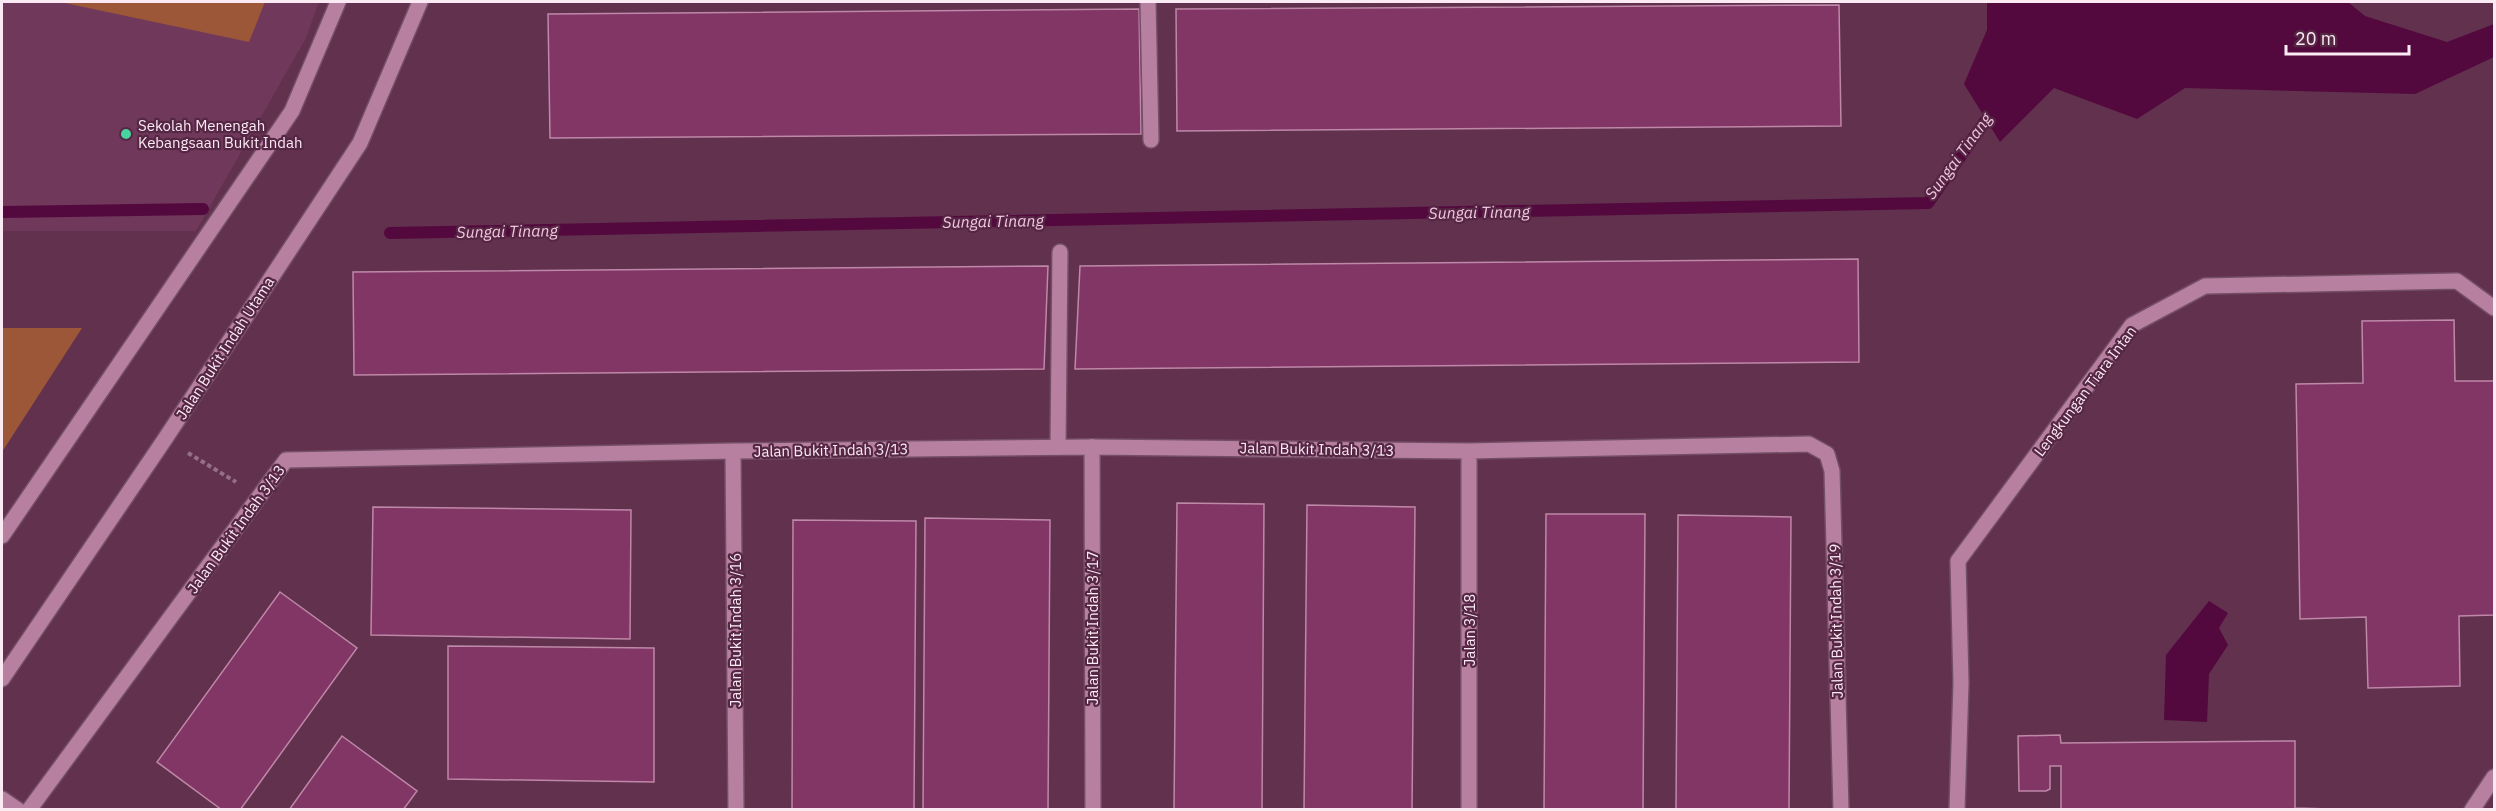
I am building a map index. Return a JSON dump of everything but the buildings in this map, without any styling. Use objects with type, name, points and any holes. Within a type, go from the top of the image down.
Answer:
[{"type":"street","points":[[2,536],[292,111],[338,2]]},
{"type":"street","name":"Jalan Bukit Indah Utama","points":[[2,679],[165,439],[360,143],[420,2]]},
{"type":"street","points":[[1148,2],[1151,140]]},
{"type":"street","points":[[1058,447],[1060,252]]},
{"type":"street","name":"Lengkungan Tiara Intan","points":[[1957,810],[1961,683],[1958,561],[2132,325],[2205,286],[2457,281],[2494,308]]},
{"type":"street","name":"Jalan Bukit Indah 3/13","points":[[29,810],[286,460],[1058,447],[1469,451],[1809,444]]},
{"type":"street","name":"Jalan Bukit Indah 3/19","points":[[1809,444],[1827,454],[1832,471],[1841,810]]},
{"type":"street","name":"Jalan Bukit Indah 3/17","points":[[1092,447],[1093,810]]},
{"type":"street","name":"Jalan Bukit Indah 3/16","points":[[733,451],[736,810]]},
{"type":"street","name":"Jalan 3/18","points":[[1469,451],[1469,810]]},
{"type":"street","points":[[2472,810],[2494,777]]},
{"type":"street","points":[[2,799],[18,810]]},
{"type":"path","points":[[165,439],[259,496]]},
{"type":"shaded area","name":"Sekolah Menengah Kebangsaan Bukit Indah","points":[[2,2],[319,2],[306,38],[196,231],[2,231]]},
{"type":"shaded area","points":[[60,2],[265,2],[249,42]]},
{"type":"shaded area","points":[[1987,2],[2348,2],[2365,16],[2447,42],[2494,24],[2494,57],[2415,94],[2185,88],[2137,119],[2054,88],[2000,142],[1964,84],[1987,30]]},
{"type":"shaded area","points":[[2,328],[82,328],[2,452]]},
{"type":"shaded area","points":[[2209,601],[2228,613],[2219,628],[2228,645],[2209,674],[2207,722],[2164,720],[2166,655]]},
{"type":"waterway","name":"Sungai Tinang","points":[[390,233],[1928,203],[1995,107]]},
{"type":"waterway","name":"Sungai Tinang","points":[[2,212],[203,209]]},
{"type":"place","name":"Sekolah Menengah Kebangsaan Bukit Indah","points":[[126,134]]}]
